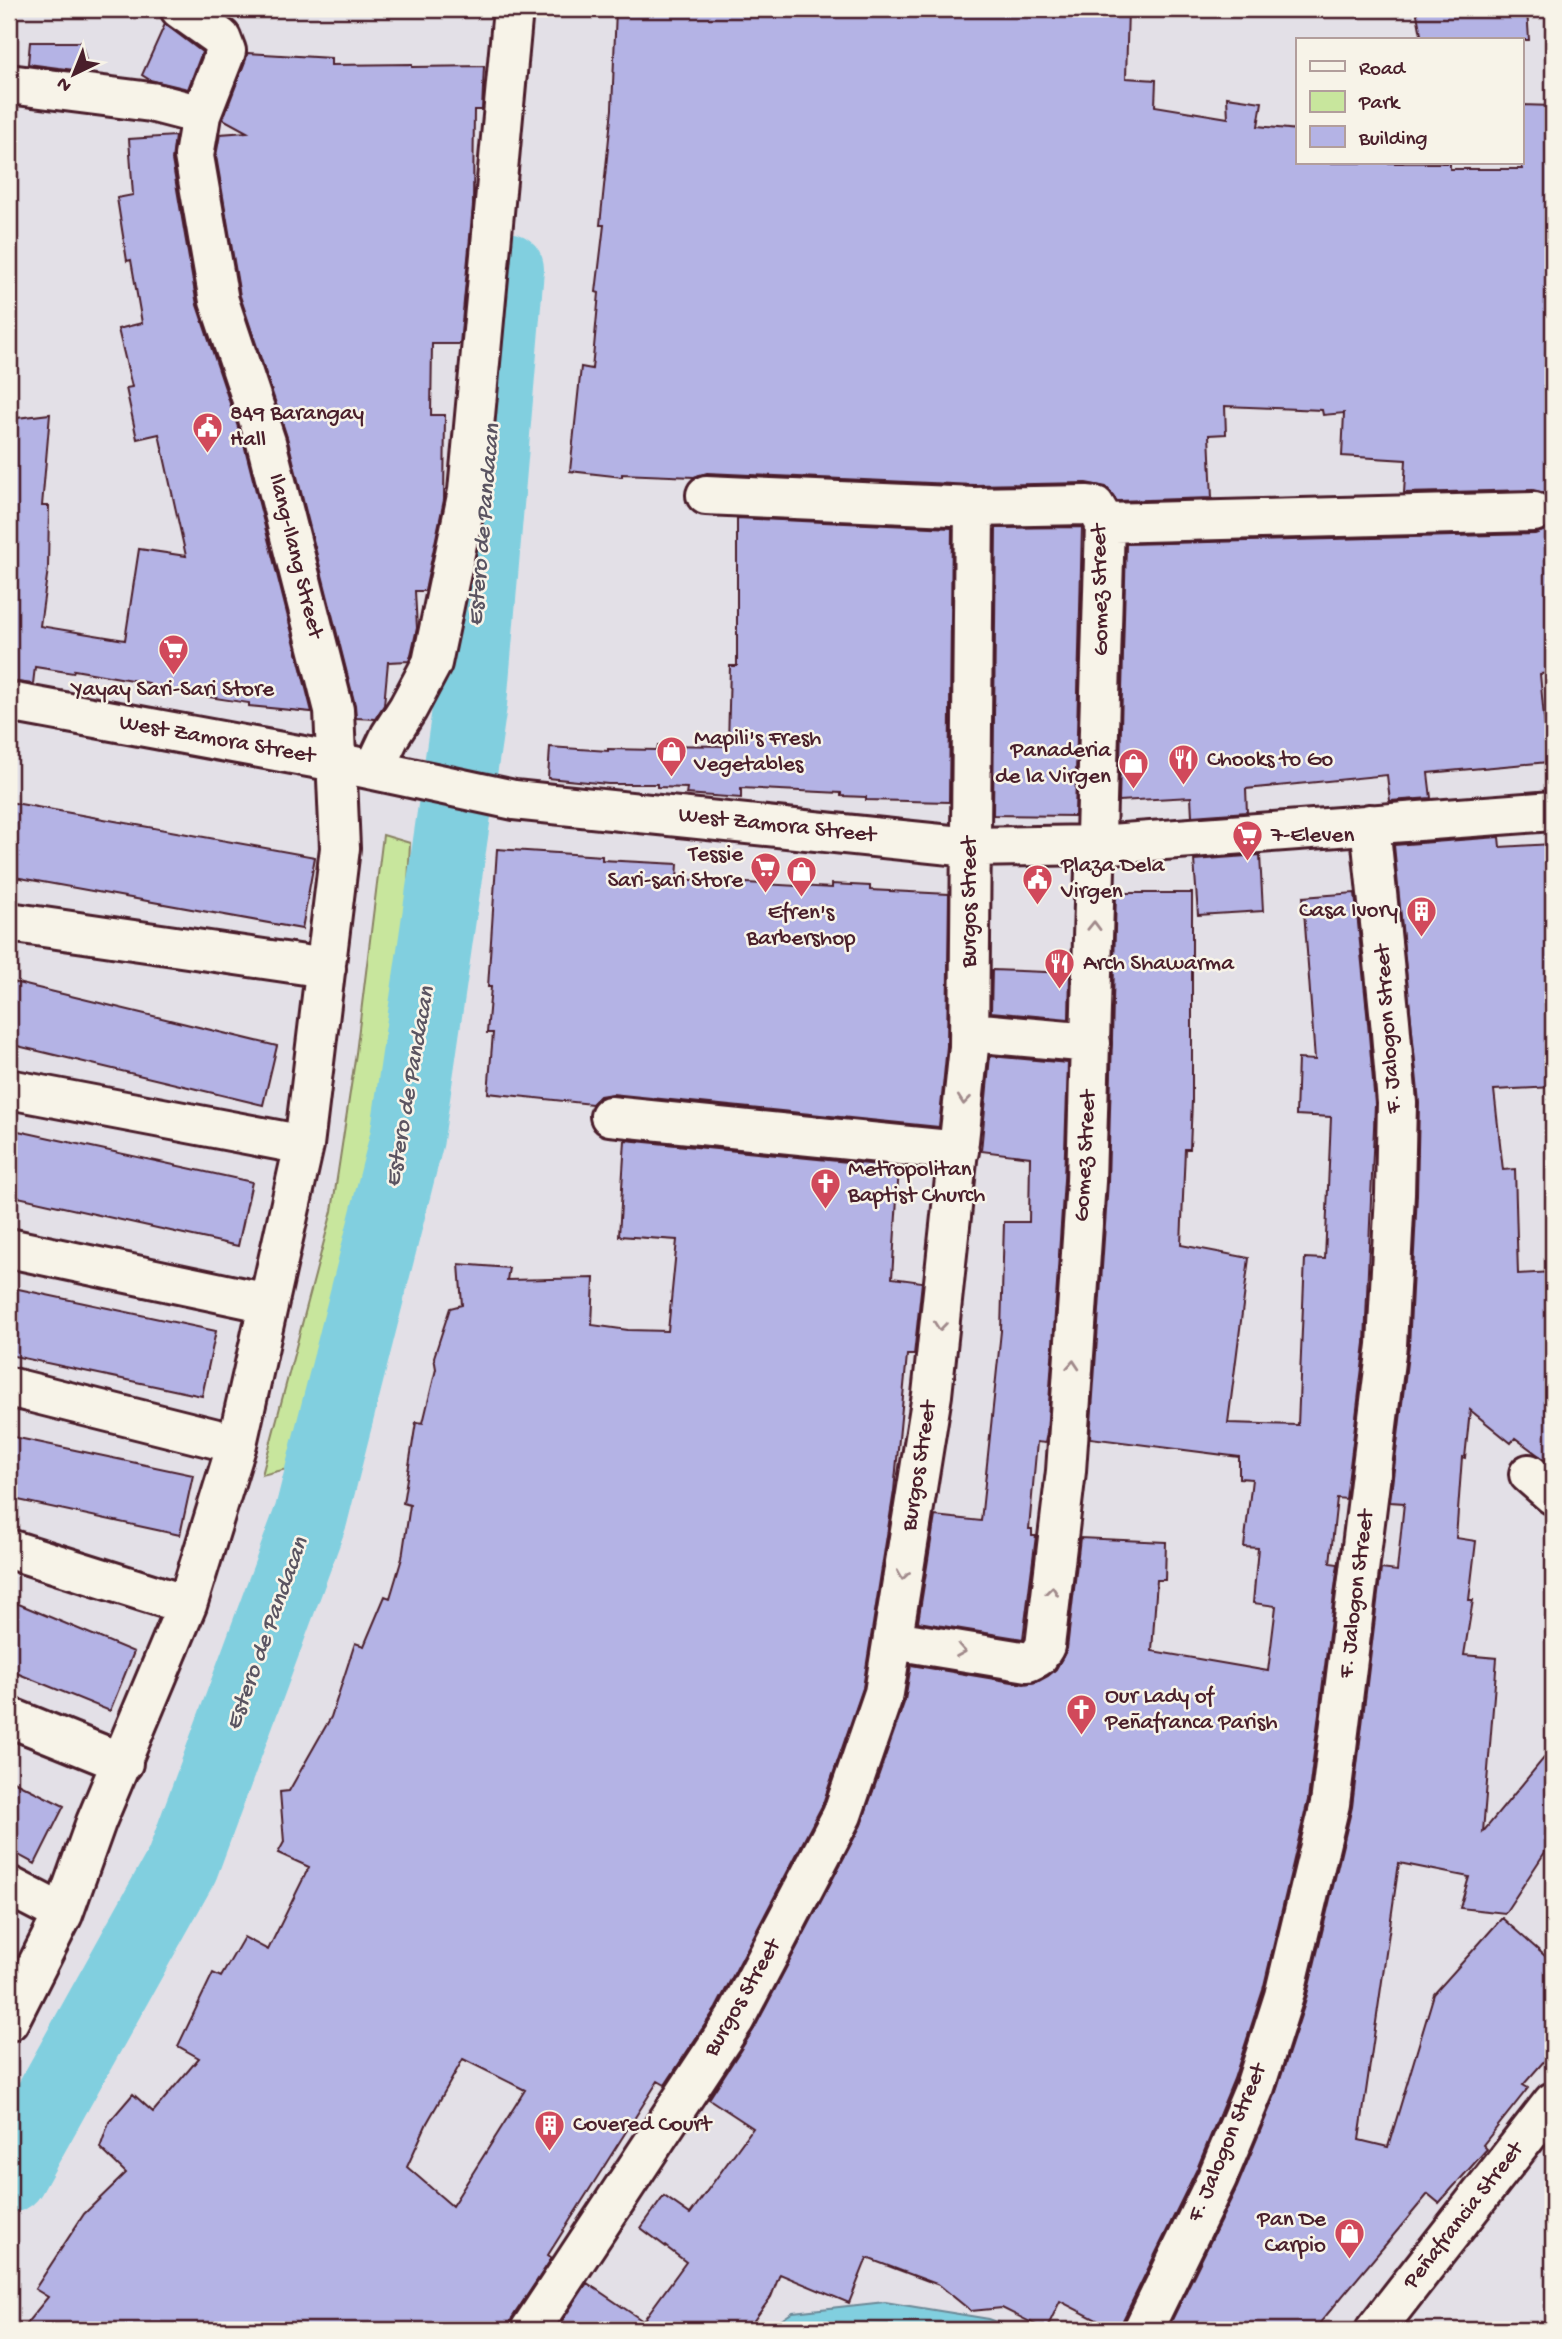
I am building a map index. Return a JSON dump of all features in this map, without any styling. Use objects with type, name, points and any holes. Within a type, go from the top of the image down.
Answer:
[{"type":"street","name":"Ilang-Ilang Street","points":[[9,2021],[63,1914],[96,1822],[187,1605],[237,1444],[304,1145],[340,848],[334,710],[266,442],[219,301],[194,156],[201,115],[226,51],[221,37],[180,9]]},
{"type":"street","points":[[383,772],[390,737],[432,663],[468,491],[513,9]]},
{"type":"street","points":[[9,84],[151,102],[201,115]]},
{"type":"street","points":[[706,495],[1100,515],[1534,512]]},
{"type":"street","name":"Burgos Street","points":[[530,2330],[735,2019],[842,1815],[884,1693],[932,1395],[970,1032],[975,507]]},
{"type":"street","name":"Gomez Street","points":[[894,1640],[1028,1662],[1038,1657],[1045,1646],[1066,1471],[1086,1181],[1097,845],[1100,515]]},
{"type":"street","name":"West Zamora Street","points":[[9,702],[336,762],[500,796],[970,847],[1097,845],[1553,811]]},
{"type":"street","name":"F. Jalogon Street","points":[[1143,2330],[1217,2178],[1255,2087],[1284,1996],[1330,1804],[1385,1358],[1395,1194],[1396,1103],[1391,1021],[1370,824]]},
{"type":"street","points":[[9,922],[326,968]]},
{"type":"street","points":[[970,1032],[1091,1043]]},
{"type":"street","points":[[9,1089],[304,1145]]},
{"type":"street","points":[[610,1116],[959,1152]]},
{"type":"street","points":[[9,1248],[268,1303]]},
{"type":"street","points":[[9,1387],[237,1444]]},
{"type":"street","points":[[9,1549],[187,1605]]},
{"type":"street","points":[[9,1717],[123,1763]]},
{"type":"street","points":[[9,1886],[63,1914]]},
{"type":"street","name":"Peñafrancia Street","points":[[1375,2330],[1553,2102]]},
{"type":"green space","points":[[383,835],[410,843],[403,989],[334,1342],[287,1469],[262,1475],[332,1211],[356,1053]]},
{"type":"water","points":[[885,2302],[989,2319],[1019,2330],[767,2330],[793,2312]]},
{"type":"building","points":[[616,9],[1128,9],[1126,78],[1156,80],[1155,106],[1228,118],[1227,97],[1262,102],[1258,126],[1296,130],[1296,164],[1450,164],[1450,169],[1522,169],[1524,105],[1553,106],[1553,502],[1545,493],[1533,490],[1404,493],[1406,460],[1342,456],[1344,413],[1323,415],[1322,410],[1225,406],[1226,434],[1209,435],[1212,498],[1117,501],[1106,487],[1086,483],[974,485],[707,473],[694,477],[622,474],[622,477],[570,471],[581,367],[592,369],[599,293],[596,292],[604,225],[600,225],[612,109]]},
{"type":"building","points":[[1416,9],[1527,9],[1529,40],[1422,38]]},
{"type":"building","points":[[165,24],[202,52],[188,89],[150,80],[142,75]]},
{"type":"building","points":[[30,42],[81,42],[89,72],[28,64]]},
{"type":"building","points":[[247,53],[331,58],[331,65],[484,66],[482,110],[474,110],[473,205],[460,344],[432,344],[431,415],[445,415],[444,500],[425,591],[415,591],[417,628],[411,655],[409,661],[388,662],[384,705],[375,719],[356,718],[355,705],[287,437],[240,296],[216,156],[220,134],[247,132],[223,119]]},
{"type":"building","points":[[175,136],[172,160],[197,305],[245,448],[312,712],[249,706],[249,703],[148,688],[149,683],[74,670],[73,673],[35,667],[33,684],[9,681],[9,419],[50,414],[42,506],[49,506],[48,569],[40,626],[125,640],[139,549],[186,556],[159,434],[137,439],[126,388],[132,387],[118,329],[142,323],[131,260],[127,261],[117,198],[133,195],[129,139]]},
{"type":"building","points":[[737,518],[952,528],[949,802],[866,800],[866,797],[841,796],[841,793],[741,788],[741,798],[686,794],[687,788],[657,787],[657,784],[608,784],[548,778],[550,747],[608,751],[657,750],[658,745],[728,746],[730,666],[737,666]]},
{"type":"building","points":[[1553,522],[1553,536],[1546,536],[1553,621],[1553,673],[1540,674],[1548,762],[1428,773],[1431,798],[1390,801],[1387,775],[1246,789],[1247,812],[1192,816],[1191,797],[1119,801],[1126,544],[1535,534],[1546,530]]},
{"type":"building","points":[[1082,527],[1075,816],[993,815],[996,528]]},
{"type":"building","points":[[9,802],[315,857],[302,929],[9,876]]},
{"type":"building","points":[[1499,837],[1500,847],[1553,844],[1553,1087],[1494,1090],[1503,1170],[1515,1169],[1518,1274],[1553,1272],[1553,1466],[1515,1438],[1511,1443],[1470,1410],[1465,1458],[1462,1457],[1456,1538],[1476,1541],[1469,1600],[1473,1600],[1464,1655],[1497,1658],[1483,1832],[1553,1747],[1553,1840],[1505,1913],[1460,1908],[1469,1877],[1399,1863],[1359,2140],[1388,2147],[1434,1994],[1502,1918],[1553,1963],[1553,2051],[1523,2085],[1528,2088],[1483,2145],[1487,2149],[1439,2203],[1428,2194],[1314,2330],[1167,2330],[1237,2187],[1275,2095],[1305,2003],[1352,1807],[1381,1569],[1397,1571],[1404,1503],[1390,1502],[1409,1346],[1419,1103],[1394,845]]},
{"type":"building","points":[[497,849],[602,856],[602,860],[678,864],[677,879],[832,888],[832,884],[870,886],[870,890],[949,894],[947,1046],[939,1127],[612,1094],[600,1096],[592,1104],[488,1093],[493,1033],[487,1033],[491,987],[488,987]]},
{"type":"building","points":[[1260,855],[1263,911],[1198,915],[1194,860]]},
{"type":"building","points":[[1116,893],[1192,893],[1192,1101],[1190,1149],[1185,1149],[1181,1245],[1249,1258],[1228,1423],[1298,1425],[1305,1258],[1325,1259],[1331,1117],[1296,1115],[1298,1059],[1315,1060],[1303,897],[1355,893],[1368,1023],[1375,1104],[1365,1343],[1346,1499],[1337,1498],[1330,1563],[1338,1564],[1308,1800],[1263,1990],[1234,2079],[1197,2169],[1123,2320],[1121,2330],[1116,2330],[1060,2301],[1046,2330],[1002,2308],[971,2311],[939,2285],[867,2258],[849,2303],[780,2274],[771,2297],[747,2330],[556,2330],[587,2283],[643,2321],[686,2262],[641,2228],[664,2196],[690,2214],[753,2128],[709,2099],[754,2029],[861,1825],[905,1700],[911,1665],[1024,1684],[1037,1682],[1048,1676],[1056,1669],[1067,1649],[1080,1538],[1166,1542],[1165,1580],[1157,1580],[1152,1651],[1268,1671],[1276,1606],[1253,1603],[1258,1548],[1244,1547],[1252,1479],[1239,1478],[1239,1457],[1090,1438],[1108,1182]]},
{"type":"building","points":[[992,970],[1070,973],[1069,1019],[991,1012]]},
{"type":"building","points":[[9,981],[277,1046],[263,1105],[9,1044]]},
{"type":"building","points":[[990,1056],[1068,1063],[1064,1180],[1047,1433],[1045,1443],[1037,1442],[1029,1529],[1032,1529],[1032,1536],[1036,1536],[1023,1639],[918,1622],[935,1516],[981,1521],[1001,1331],[1004,1222],[1029,1222],[1030,1157],[981,1151]]},
{"type":"building","points":[[9,1129],[252,1182],[238,1246],[9,1195]]},
{"type":"building","points":[[625,1140],[899,1167],[892,1278],[922,1282],[914,1355],[907,1355],[894,1491],[863,1688],[822,1806],[716,2008],[665,2085],[658,2081],[548,2255],[552,2258],[512,2318],[508,2330],[21,2330],[48,2297],[35,2289],[84,2214],[126,2173],[100,2148],[109,2122],[133,2094],[153,2112],[199,2058],[178,2046],[213,1973],[221,1977],[244,1937],[268,1950],[309,1867],[278,1853],[284,1842],[280,1792],[289,1791],[331,1717],[355,1643],[364,1646],[385,1596],[390,1598],[402,1558],[410,1505],[403,1503],[416,1422],[423,1423],[436,1369],[434,1357],[450,1308],[462,1305],[459,1264],[509,1268],[507,1280],[594,1278],[592,1325],[628,1330],[668,1331],[677,1240],[619,1236]],"holes":[[[463,2059],[525,2090],[452,2206],[407,2167],[427,2123]]]},
{"type":"building","points":[[9,1287],[216,1331],[202,1396],[9,1355]]},
{"type":"building","points":[[9,1436],[193,1475],[180,1535],[9,1498]]},
{"type":"building","points":[[9,1600],[134,1652],[110,1711],[9,1670]]},
{"type":"building","points":[[9,1779],[64,1806],[35,1864],[9,1850]]},
{"type":"waterway","name":"Estero de Pandacan","points":[[9,2176],[182,1865],[311,1516],[407,1138],[470,704],[507,269]]},
{"type":"place","name":"849 Barangay Hall","points":[[207,454]]},
{"type":"place","name":"Yayay Sari-Sari Store","points":[[173,676]]},
{"type":"place","name":"Mapili's Fresh Vegetables","points":[[671,779]]},
{"type":"place","name":"Chooks to Go","points":[[1184,787]]},
{"type":"place","name":"Panaderia de la Virgen","points":[[1134,791]]},
{"type":"place","name":"7-Eleven","points":[[1248,863]]},
{"type":"place","name":"Tessie Sari-sari Store","points":[[766,895]]},
{"type":"place","name":"Efren's Barbershop","points":[[801,899]]},
{"type":"place","name":"Plaza Dela Virgen","points":[[1038,906]]},
{"type":"place","name":"Casa Ivory","points":[[1421,938]]},
{"type":"place","name":"Arch Shawarma","points":[[1060,991]]},
{"type":"place","name":"Metropolitan Baptist Church","points":[[825,1210]]},
{"type":"place","name":"Our Lady of Peñafranca Parish","points":[[1082,1737]]},
{"type":"place","name":"Covered Court","points":[[550,2152]]},
{"type":"place","name":"Pan De Carpio","points":[[1349,2260]]}]
